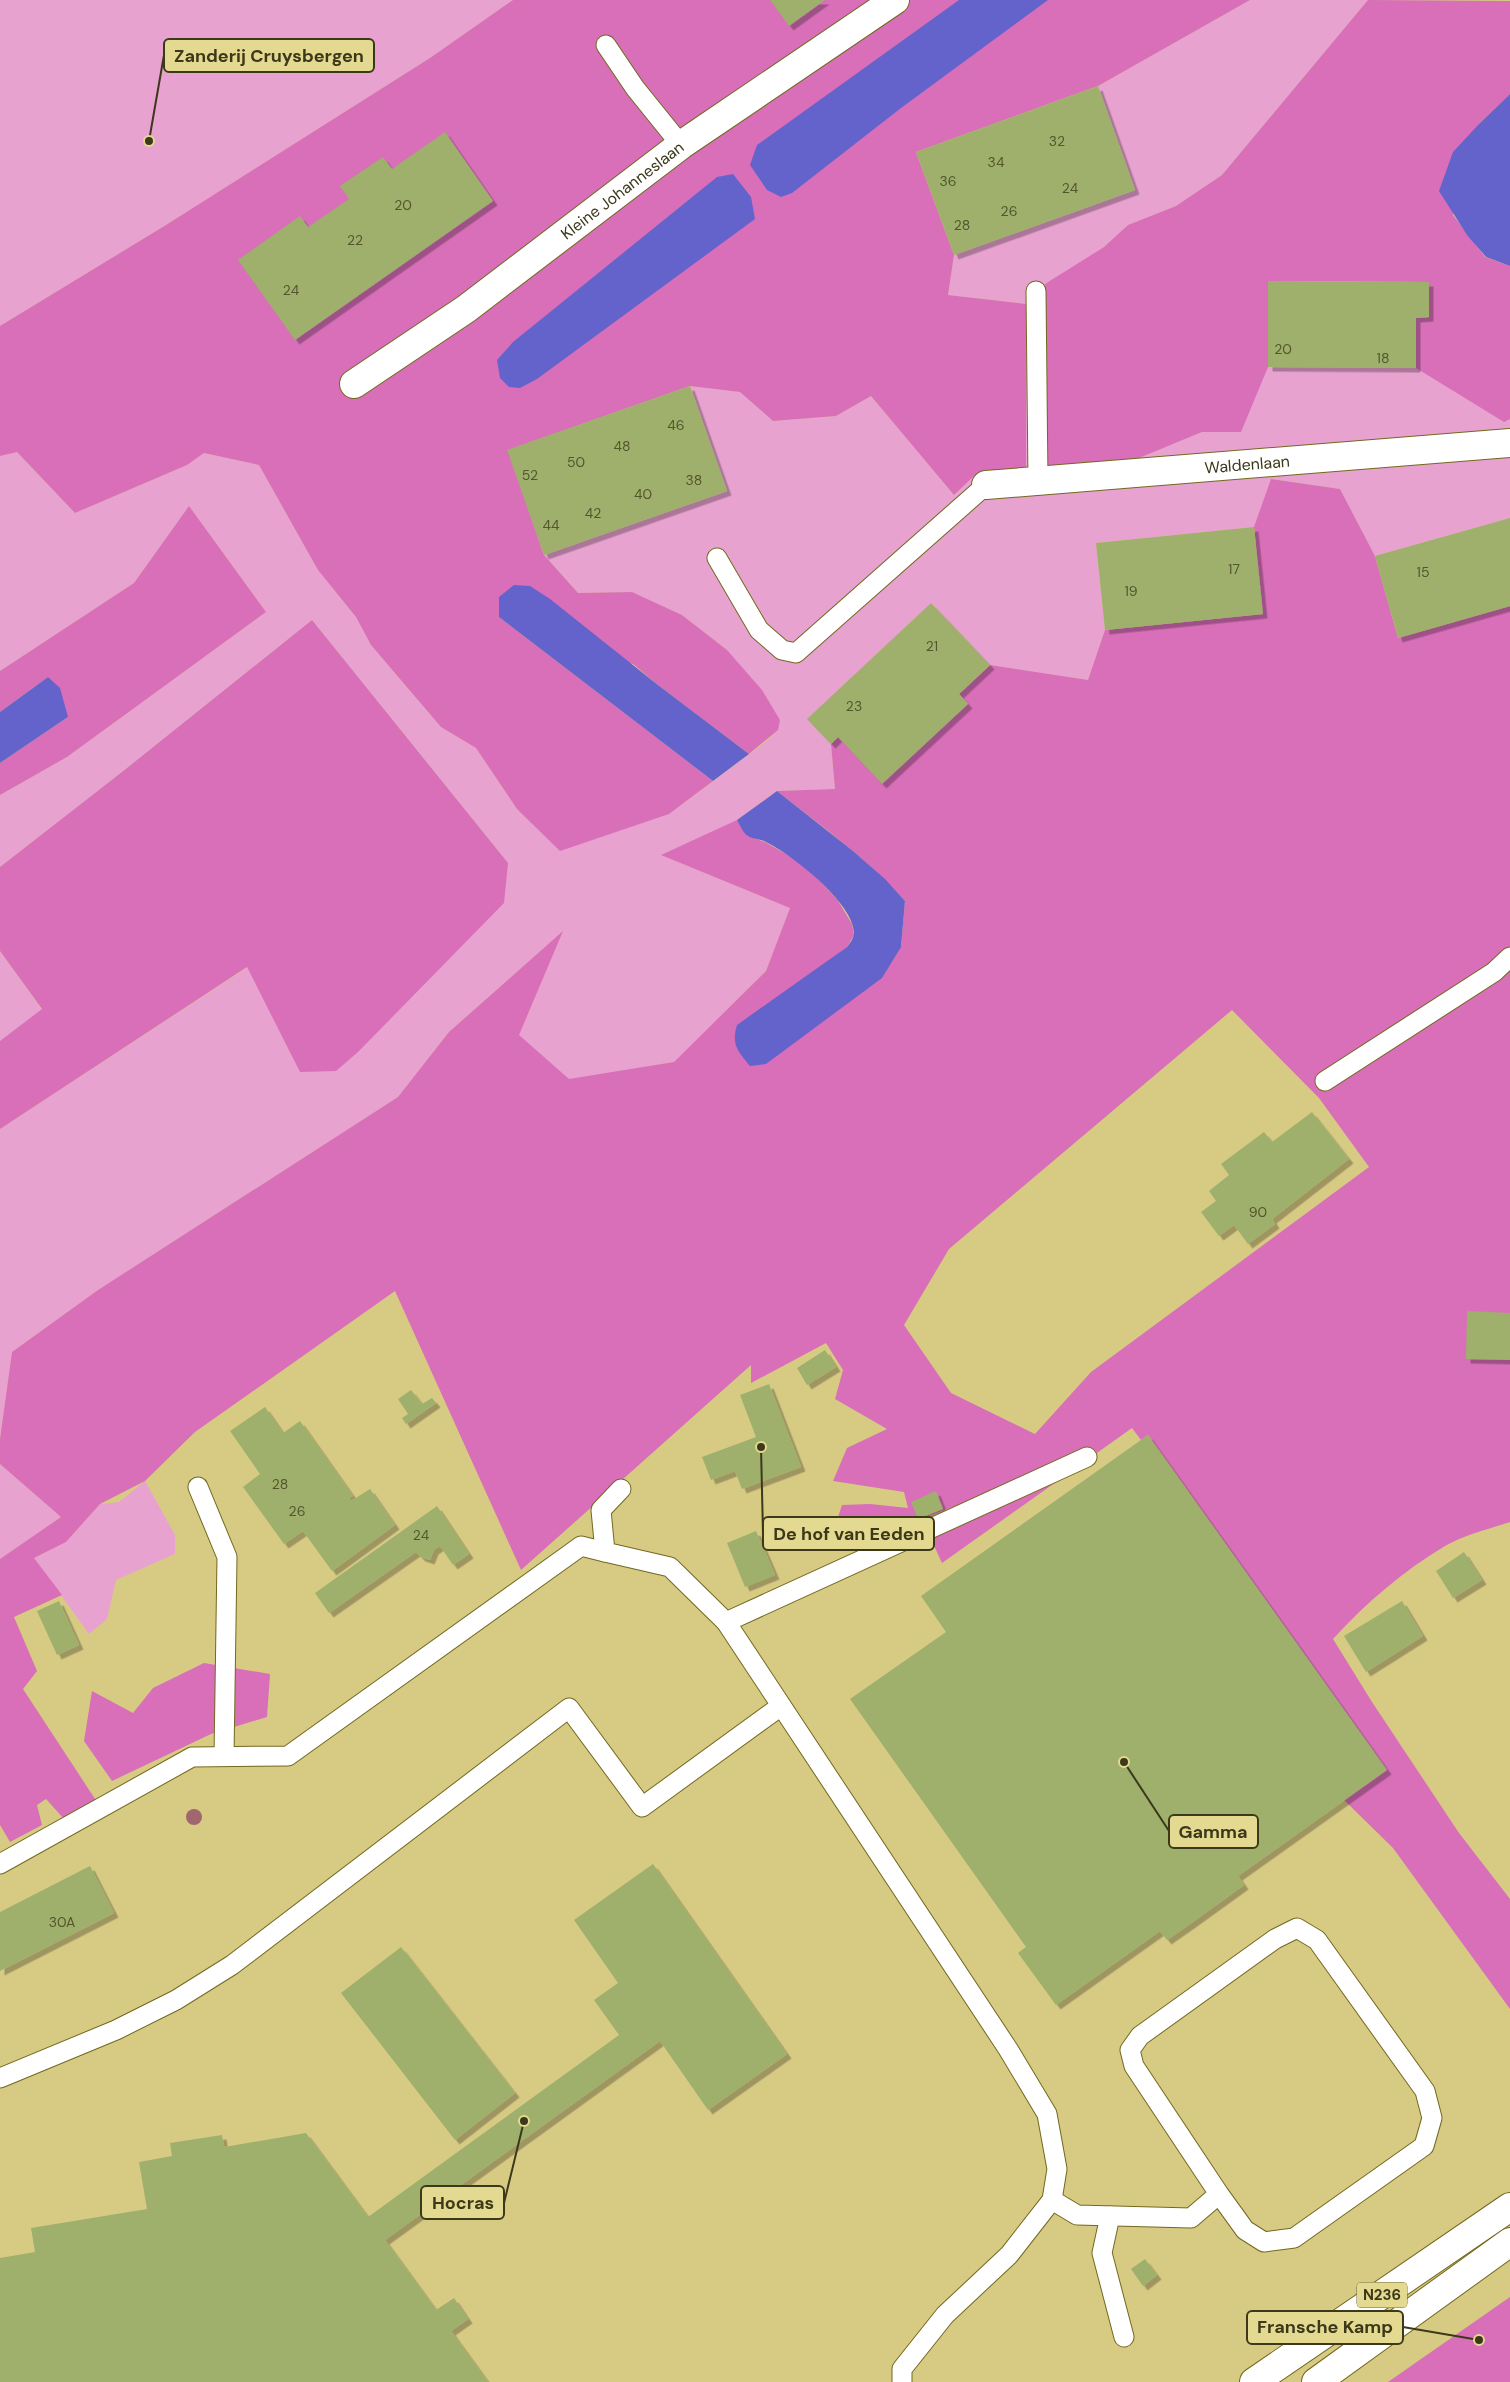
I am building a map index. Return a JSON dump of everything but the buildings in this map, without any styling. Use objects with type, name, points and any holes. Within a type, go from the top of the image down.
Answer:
[{"type":"street","name":"Kleine Johanneslaan","points":[[354,384],[466,309],[681,145],[895,0]]},
{"type":"street","name":"Waldenlaan","points":[[986,485],[1510,443]]},
{"type":"street","name":"N236","points":[[1254,2382],[1510,2207]]},
{"type":"street","name":"N236","points":[[1316,2382],[1510,2242]]},
{"type":"lane","points":[[606,45],[636,88],[681,145]]},
{"type":"lane","points":[[1036,291],[1038,481]]},
{"type":"lane","points":[[717,558],[760,630],[782,650],[796,653],[986,485]]},
{"type":"lane","points":[[1324,1081],[1494,972],[1510,957]]},
{"type":"lane","points":[[726,1622],[1087,1457]]},
{"type":"lane","points":[[198,1487],[226,1557],[224,1756]]},
{"type":"lane","points":[[605,1552],[601,1510],[621,1489]]},
{"type":"lane","points":[[0,1864],[192,1757],[288,1756],[581,1546],[670,1567],[726,1622],[1008,2049],[1047,2114],[1057,2169],[1052,2200],[1009,2255],[945,2314],[902,2370],[902,2382]]},
{"type":"lane","points":[[0,2078],[116,2030],[176,2000],[232,1966],[569,1708],[642,1807],[782,1706]]},
{"type":"lane","points":[[1297,1928],[1317,1940],[1424,2092],[1432,2118],[1427,2137],[1424,2146],[1294,2238],[1264,2242],[1245,2230],[1220,2194],[1134,2066],[1130,2050],[1140,2036],[1275,1939],[1297,1928]]},
{"type":"lane","points":[[1052,2200],[1077,2215],[1191,2218],[1220,2194]]},
{"type":"lane","points":[[1110,2216],[1102,2253],[1124,2337]]},
{"type":"shaded area","points":[[0,0],[513,0],[430,58],[166,225],[0,326]]},
{"type":"shaded area","points":[[513,0],[1250,0],[1098,86],[916,152],[954,255],[948,295],[1026,304],[1026,470],[1008,470],[975,475],[954,495],[871,396],[836,416],[773,421],[740,392],[690,386],[508,450],[544,555],[578,593],[632,592],[682,615],[727,650],[762,690],[780,720],[778,730],[749,754],[633,664],[499,617],[713,781],[669,814],[560,851],[517,809],[476,748],[441,727],[371,645],[356,617],[318,570],[259,465],[204,453],[187,465],[75,513],[17,452],[0,456],[0,326],[166,225],[430,58]]},
{"type":"shaded area","points":[[959,0],[1048,0],[901,108],[792,193],[781,197],[767,190],[750,165],[757,145]]},
{"type":"shaded area","points":[[1250,0],[1368,0],[1222,175],[1176,206],[1128,225],[1104,247],[1084,260],[1139,458],[1202,432],[1241,432],[1268,281],[1429,282],[1429,317],[1417,318],[1504,421],[1510,419],[1510,518],[1375,556],[1340,489],[1272,479],[1254,527],[1096,543],[1105,630],[1088,680],[990,665],[931,603],[808,719],[831,744],[835,789],[777,791],[733,823],[662,855],[790,908],[766,971],[674,1062],[569,1080],[518,1035],[562,932],[449,1032],[398,1097],[98,1290],[12,1352],[0,1439],[0,1129],[248,967],[300,1072],[508,863],[312,620],[0,867],[0,795],[67,757],[266,612],[189,506],[134,583],[0,671],[0,456],[17,452],[75,513],[187,465],[204,453],[259,465],[318,570],[356,617],[371,645],[441,727],[476,748],[517,809],[669,814],[763,744],[778,730],[727,650],[682,615],[632,592],[578,593],[544,555],[727,491],[690,386],[740,392],[773,421],[836,416],[871,396],[954,495],[975,475],[1008,470],[1025,470],[1026,304],[948,295],[954,255],[1135,190],[1098,86]]},
{"type":"shaded area","points":[[1368,0],[1510,1],[1510,94],[1479,124],[1453,215],[1485,257],[1510,266],[1510,419],[1504,422],[1416,368],[1416,318],[1429,317],[1429,282],[1269,281],[1268,367],[1241,432],[1202,432],[1139,458],[1047,466],[1045,284],[1104,247],[1128,225],[1176,206],[1222,175]]},
{"type":"shaded area","points":[[1510,94],[1510,266],[1486,257],[1467,235],[1439,191],[1453,152]]},
{"type":"shaded area","points":[[733,174],[751,197],[755,219],[537,379],[520,388],[509,387],[500,378],[497,360],[513,342],[717,177]]},
{"type":"shaded area","points":[[1271,479],[1340,489],[1375,556],[1398,638],[1510,606],[1510,1522],[1460,1539],[1429,1556],[1386,1588],[1333,1639],[1372,1702],[1459,1833],[1510,1899],[1510,2009],[1393,1848],[1344,1800],[1386,1770],[1148,1435],[1141,1440],[1132,1428],[942,1563],[931,1539],[966,1502],[837,1550],[836,1523],[842,1505],[870,1504],[908,1508],[904,1492],[833,1481],[847,1448],[887,1429],[835,1399],[843,1370],[826,1343],[751,1383],[751,1365],[521,1570],[395,1291],[195,1432],[145,1481],[100,1504],[66,1542],[34,1558],[62,1595],[14,1617],[37,1671],[23,1689],[99,1805],[64,1819],[46,1799],[37,1805],[42,1825],[10,1842],[0,1825],[0,1559],[61,1517],[0,1464],[0,1439],[12,1352],[98,1290],[398,1097],[449,1032],[563,931],[519,1035],[569,1079],[674,1062],[766,971],[790,908],[661,855],[737,820],[748,836],[765,842],[793,858],[809,870],[837,899],[852,924],[854,935],[847,947],[816,970],[901,947],[905,901],[860,857],[777,791],[835,789],[831,744],[838,737],[968,704],[959,694],[990,665],[1088,680],[1105,630],[1262,614],[1254,527]],"holes":[[[1232,1010],[1319,1098],[1369,1167],[1091,1372],[1035,1434],[951,1393],[904,1325],[949,1249]]]},
{"type":"shaded area","points":[[189,506],[266,612],[67,757],[0,795],[0,763],[68,717],[48,677],[0,712],[0,671],[134,583]]},
{"type":"shaded area","points":[[514,585],[530,586],[550,599],[749,754],[713,781],[499,617],[499,597]]},
{"type":"shaded area","points":[[312,620],[508,863],[504,903],[358,1052],[336,1071],[300,1072],[247,967],[0,1129],[0,1041],[42,1009],[0,951],[0,867]]},
{"type":"shaded area","points":[[48,677],[60,688],[68,717],[0,763],[0,712]]},
{"type":"shaded area","points":[[777,791],[853,851],[885,879],[905,901],[901,947],[882,978],[766,1064],[750,1066],[735,1043],[737,1025],[847,947],[854,935],[851,921],[833,894],[805,868],[777,848],[748,836],[737,820]]},
{"type":"shaded area","points":[[0,951],[42,1010],[0,1041]]},
{"type":"shaded area","points":[[0,1464],[61,1517],[0,1559]]},
{"type":"shaded area","points":[[145,1481],[175,1535],[175,1554],[116,1580],[107,1619],[89,1634],[34,1558],[66,1542],[100,1504],[119,1502]]},
{"type":"shaded area","points":[[204,1663],[270,1674],[267,1717],[211,1734],[112,1781],[84,1741],[92,1691],[133,1713],[153,1688]]},
{"type":"shaded area","points":[[1510,2297],[1510,2382],[1388,2382]]},
{"type":"place","name":"Zanderij Cruysbergen","points":[[149,141]]},
{"type":"place","name":"De hof van Eeden","points":[[761,1447]]},
{"type":"place","name":"Gamma","points":[[1124,1762]]},
{"type":"place","name":"Hocras","points":[[524,2121]]},
{"type":"place","name":"Fransche Kamp","points":[[1479,2340]]}]
